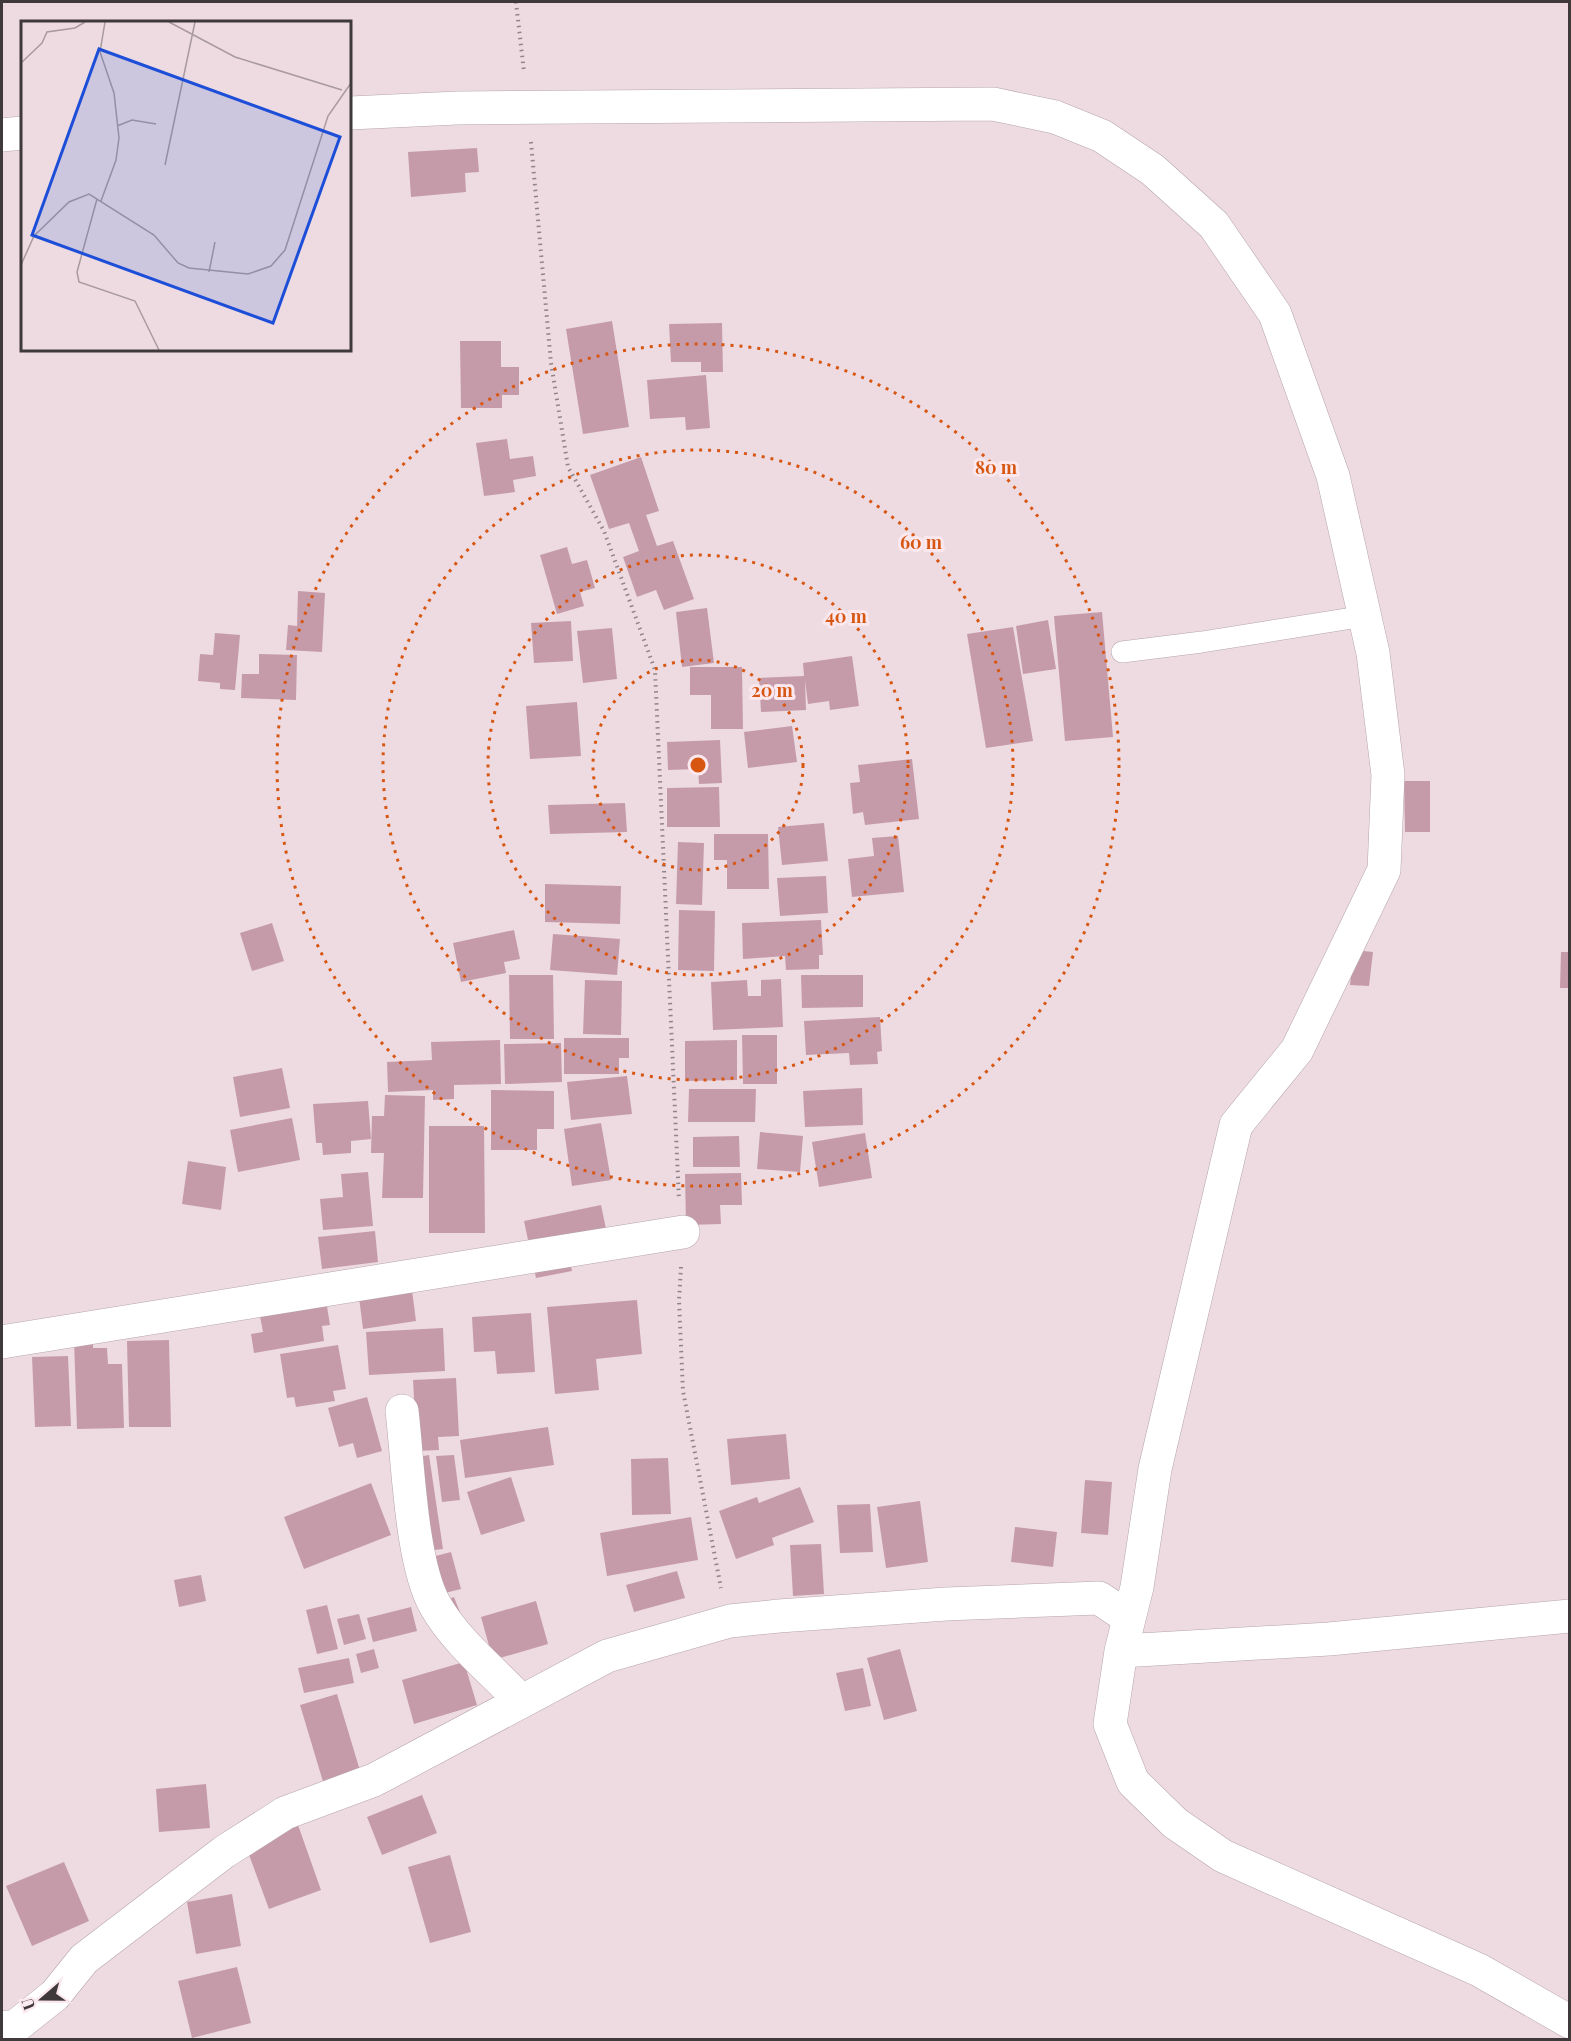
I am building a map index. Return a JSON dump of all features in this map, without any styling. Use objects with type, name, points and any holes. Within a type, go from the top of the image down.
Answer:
[{"type":"street","points":[[351,113],[528,108],[993,104],[1055,117],[1102,136],[1153,170],[1214,225],[1275,314],[1333,476],[1373,653],[1388,775],[1384,870],[1297,1050],[1236,1125],[1155,1469],[1137,1587],[1121,1651],[1110,1724],[1133,1782],[1175,1822],[1223,1856],[1479,1970],[1569,2022]]},
{"type":"street","points":[[2,135],[21,133]]},
{"type":"street","points":[[2,1342],[683,1232]]},
{"type":"street","points":[[402,1411],[419,1554],[434,1604],[458,1638],[521,1701]]},
{"type":"street","points":[[2,2028],[16,2026],[55,1995],[84,1959],[224,1852],[285,1813],[374,1780],[472,1730],[521,1701],[607,1656],[730,1622],[779,1616],[946,1604],[1099,1598],[1129,1618]]},
{"type":"street","points":[[1121,1651],[1329,1639],[1569,1616]]},
{"type":"lane","points":[[1122,652],[1365,616]]},
{"type":"path","points":[[516,2],[551,363],[568,466],[604,531],[655,670],[677,1188],[683,1232],[679,1301],[682,1391],[720,1586],[730,1622]]},
{"type":"building","points":[[477,148],[479,172],[465,173],[466,192],[411,197],[408,152]]},
{"type":"building","points":[[612,321],[629,427],[583,434],[566,329]]},
{"type":"building","points":[[722,323],[723,372],[701,372],[701,362],[671,362],[669,324]]},
{"type":"building","points":[[460,341],[501,341],[501,367],[519,367],[519,395],[502,395],[502,408],[461,408]]},
{"type":"building","points":[[706,375],[710,428],[686,430],[685,417],[650,419],[647,380]]},
{"type":"building","points":[[507,439],[510,459],[533,456],[536,476],[513,480],[515,492],[484,496],[476,443]]},
{"type":"building","points":[[641,457],[659,511],[646,515],[657,546],[673,541],[694,599],[664,610],[656,590],[637,597],[623,557],[639,551],[629,523],[609,529],[590,475]]},
{"type":"building","points":[[567,547],[572,564],[587,560],[595,588],[580,592],[584,606],[557,614],[540,555]]},
{"type":"building","points":[[298,591],[325,593],[322,652],[286,650],[288,625],[297,626]]},
{"type":"building","points":[[707,608],[714,663],[682,667],[676,612]]},
{"type":"building","points":[[1102,612],[1113,737],[1065,741],[1054,616]]},
{"type":"building","points":[[1048,620],[1056,669],[1023,674],[1016,626]]},
{"type":"building","points":[[571,621],[573,661],[534,663],[531,623]]},
{"type":"building","points":[[1013,627],[1033,741],[986,748],[967,634]]},
{"type":"building","points":[[612,628],[617,679],[583,683],[577,631]]},
{"type":"building","points":[[215,633],[240,635],[235,690],[220,689],[220,683],[198,681],[200,654],[213,655]]},
{"type":"building","points":[[259,654],[297,655],[296,700],[241,698],[242,674],[259,674]]},
{"type":"building","points":[[852,656],[859,706],[830,710],[829,701],[808,704],[805,680],[806,710],[761,712],[759,678],[804,676],[803,663]]},
{"type":"building","points":[[690,667],[742,667],[743,729],[711,729],[711,695],[690,695]]},
{"type":"building","points":[[577,702],[581,756],[530,759],[526,706]]},
{"type":"building","points":[[792,726],[797,762],[748,768],[744,732]]},
{"type":"building","points":[[720,740],[722,783],[699,784],[698,769],[668,770],[667,742]]},
{"type":"building","points":[[912,759],[919,819],[865,825],[863,812],[853,814],[850,783],[860,782],[858,765]]},
{"type":"building","points":[[1404,781],[1430,781],[1430,832],[1405,832]]},
{"type":"building","points":[[719,787],[720,827],[667,827],[667,788]]},
{"type":"building","points":[[625,803],[627,832],[550,834],[548,805]]},
{"type":"building","points":[[824,823],[828,861],[782,865],[778,827]]},
{"type":"building","points":[[714,834],[768,834],[769,889],[727,889],[727,860],[714,860]]},
{"type":"building","points":[[898,836],[904,892],[852,897],[848,859],[874,856],[872,838]]},
{"type":"building","points":[[678,842],[704,843],[702,905],[676,904]]},
{"type":"building","points":[[826,876],[828,913],[780,916],[777,878]]},
{"type":"building","points":[[545,884],[621,886],[620,924],[545,922]]},
{"type":"building","points":[[679,910],[715,911],[714,971],[678,970]]},
{"type":"building","points":[[821,920],[823,955],[819,955],[819,969],[786,970],[785,956],[743,959],[742,923]]},
{"type":"building","points":[[272,923],[284,961],[252,971],[240,933]]},
{"type":"building","points":[[514,930],[520,959],[504,962],[506,973],[461,982],[453,943]]},
{"type":"building","points":[[553,934],[620,939],[617,975],[550,970]]},
{"type":"building","points":[[1354,950],[1373,952],[1369,986],[1350,985]]},
{"type":"building","points":[[1561,952],[1570,952],[1570,988],[1560,988]]},
{"type":"building","points":[[509,975],[553,975],[554,1039],[510,1039]]},
{"type":"building","points":[[801,975],[863,975],[863,1007],[802,1008]]},
{"type":"building","points":[[781,979],[783,1027],[713,1030],[711,982],[747,980],[748,996],[761,996],[761,980]]},
{"type":"building","points":[[585,980],[622,981],[621,1035],[583,1034]]},
{"type":"building","points":[[880,1017],[882,1051],[877,1052],[878,1064],[850,1065],[849,1053],[806,1055],[804,1021]]},
{"type":"building","points":[[742,1035],[777,1035],[777,1084],[743,1084]]},
{"type":"building","points":[[564,1038],[629,1038],[629,1058],[619,1058],[619,1074],[564,1074]]},
{"type":"building","points":[[500,1040],[501,1084],[454,1085],[454,1099],[433,1100],[433,1090],[388,1092],[387,1062],[432,1060],[431,1042]]},
{"type":"building","points":[[737,1040],[737,1080],[685,1081],[685,1041]]},
{"type":"building","points":[[561,1043],[562,1082],[505,1084],[504,1044]]},
{"type":"building","points":[[282,1068],[290,1108],[240,1117],[233,1077]]},
{"type":"building","points":[[627,1076],[632,1114],[571,1120],[567,1082]]},
{"type":"building","points":[[862,1088],[863,1125],[805,1127],[803,1091]]},
{"type":"building","points":[[689,1089],[756,1089],[755,1122],[688,1122]]},
{"type":"building","points":[[491,1090],[554,1091],[554,1129],[537,1129],[537,1150],[491,1150]]},
{"type":"building","points":[[385,1095],[425,1096],[423,1198],[382,1198],[384,1153],[371,1153],[372,1116],[384,1116]]},
{"type":"building","points":[[368,1101],[371,1139],[351,1141],[351,1153],[323,1155],[322,1143],[316,1143],[313,1104]]},
{"type":"building","points":[[292,1118],[300,1160],[238,1172],[230,1130]]},
{"type":"building","points":[[601,1123],[611,1180],[572,1186],[564,1129]]},
{"type":"building","points":[[429,1126],[484,1126],[485,1233],[429,1233]]},
{"type":"building","points":[[760,1132],[803,1136],[800,1172],[757,1169]]},
{"type":"building","points":[[865,1133],[872,1178],[819,1187],[812,1142]]},
{"type":"building","points":[[739,1136],[740,1167],[693,1167],[693,1137]]},
{"type":"building","points":[[188,1161],[226,1167],[221,1210],[182,1204]]},
{"type":"building","points":[[368,1172],[373,1226],[323,1230],[320,1199],[343,1197],[341,1174]]},
{"type":"building","points":[[741,1173],[742,1205],[720,1205],[721,1224],[686,1225],[685,1174]]},
{"type":"building","points":[[601,1205],[610,1248],[569,1257],[572,1271],[536,1278],[524,1221]]},
{"type":"building","points":[[375,1231],[378,1262],[322,1269],[318,1237]]},
{"type":"building","points":[[412,1290],[416,1321],[363,1329],[359,1297]]},
{"type":"building","points":[[256,1295],[326,1300],[330,1325],[322,1326],[324,1341],[254,1353],[251,1334],[263,1332]]},
{"type":"building","points":[[637,1300],[642,1354],[596,1359],[599,1390],[555,1394],[547,1307]]},
{"type":"building","points":[[531,1313],[535,1372],[497,1374],[495,1351],[474,1352],[472,1317]]},
{"type":"building","points":[[443,1328],[445,1371],[369,1375],[366,1332]]},
{"type":"building","points":[[93,1339],[93,1348],[107,1348],[108,1364],[122,1364],[124,1428],[77,1429],[74,1340]]},
{"type":"building","points":[[169,1340],[171,1427],[129,1427],[127,1341]]},
{"type":"building","points":[[338,1345],[346,1389],[333,1391],[335,1401],[296,1407],[294,1397],[287,1398],[280,1354]]},
{"type":"building","points":[[68,1356],[71,1426],[35,1427],[32,1357]]},
{"type":"building","points":[[456,1378],[459,1436],[438,1437],[439,1450],[417,1451],[413,1380]]},
{"type":"building","points":[[367,1397],[382,1451],[357,1458],[353,1443],[339,1447],[328,1408]]},
{"type":"building","points":[[548,1427],[554,1465],[465,1478],[460,1440]]},
{"type":"building","points":[[786,1434],[790,1479],[731,1485],[727,1439]]},
{"type":"building","points":[[429,1455],[443,1549],[426,1551],[413,1458]]},
{"type":"building","points":[[454,1455],[460,1500],[442,1502],[436,1456]]},
{"type":"building","points":[[668,1458],[671,1514],[632,1515],[631,1459]]},
{"type":"building","points":[[511,1477],[525,1521],[481,1535],[467,1492]]},
{"type":"building","points":[[1085,1480],[1112,1482],[1108,1535],[1081,1533]]},
{"type":"building","points":[[371,1483],[391,1535],[304,1569],[284,1517]]},
{"type":"building","points":[[800,1487],[814,1522],[772,1538],[774,1545],[736,1559],[719,1511],[757,1497],[759,1503]]},
{"type":"building","points":[[920,1501],[928,1562],[886,1568],[877,1507]]},
{"type":"building","points":[[870,1504],[873,1552],[840,1553],[837,1505]]},
{"type":"building","points":[[691,1517],[698,1560],[607,1576],[600,1533]]},
{"type":"building","points":[[1015,1527],[1057,1532],[1053,1567],[1011,1562]]},
{"type":"building","points":[[821,1544],[824,1594],[793,1596],[790,1545]]},
{"type":"building","points":[[451,1552],[461,1589],[437,1595],[428,1558]]},
{"type":"building","points":[[677,1571],[685,1598],[634,1612],[626,1585]]},
{"type":"building","points":[[201,1575],[206,1601],[179,1607],[174,1580]]},
{"type":"building","points":[[454,1597],[463,1620],[444,1601]]},
{"type":"building","points":[[536,1601],[548,1644],[493,1660],[481,1617]]},
{"type":"building","points":[[327,1605],[338,1649],[317,1654],[306,1610]]},
{"type":"building","points":[[411,1607],[417,1631],[373,1642],[367,1618]]},
{"type":"building","points":[[359,1614],[366,1639],[344,1645],[337,1619]]},
{"type":"building","points":[[374,1649],[379,1668],[361,1673],[356,1654]]},
{"type":"building","points":[[900,1649],[917,1711],[884,1720],[867,1658]]},
{"type":"building","points":[[349,1658],[354,1683],[304,1693],[298,1668]]},
{"type":"building","points":[[464,1662],[477,1705],[414,1724],[402,1680]]},
{"type":"building","points":[[863,1668],[871,1706],[845,1711],[836,1673]]},
{"type":"building","points":[[337,1694],[361,1774],[324,1785],[300,1705]]},
{"type":"building","points":[[206,1784],[210,1828],[159,1832],[156,1789]]},
{"type":"building","points":[[422,1795],[437,1833],[382,1855],[367,1817]]},
{"type":"building","points":[[298,1825],[321,1890],[269,1909],[245,1844]]},
{"type":"building","points":[[450,1855],[471,1932],[430,1943],[408,1867]]},
{"type":"building","points":[[64,1862],[89,1921],[32,1946],[6,1886]]},
{"type":"building","points":[[232,1894],[241,1946],[196,1954],[187,1902]]},
{"type":"building","points":[[237,1967],[251,2023],[192,2038],[178,1981]]}]
